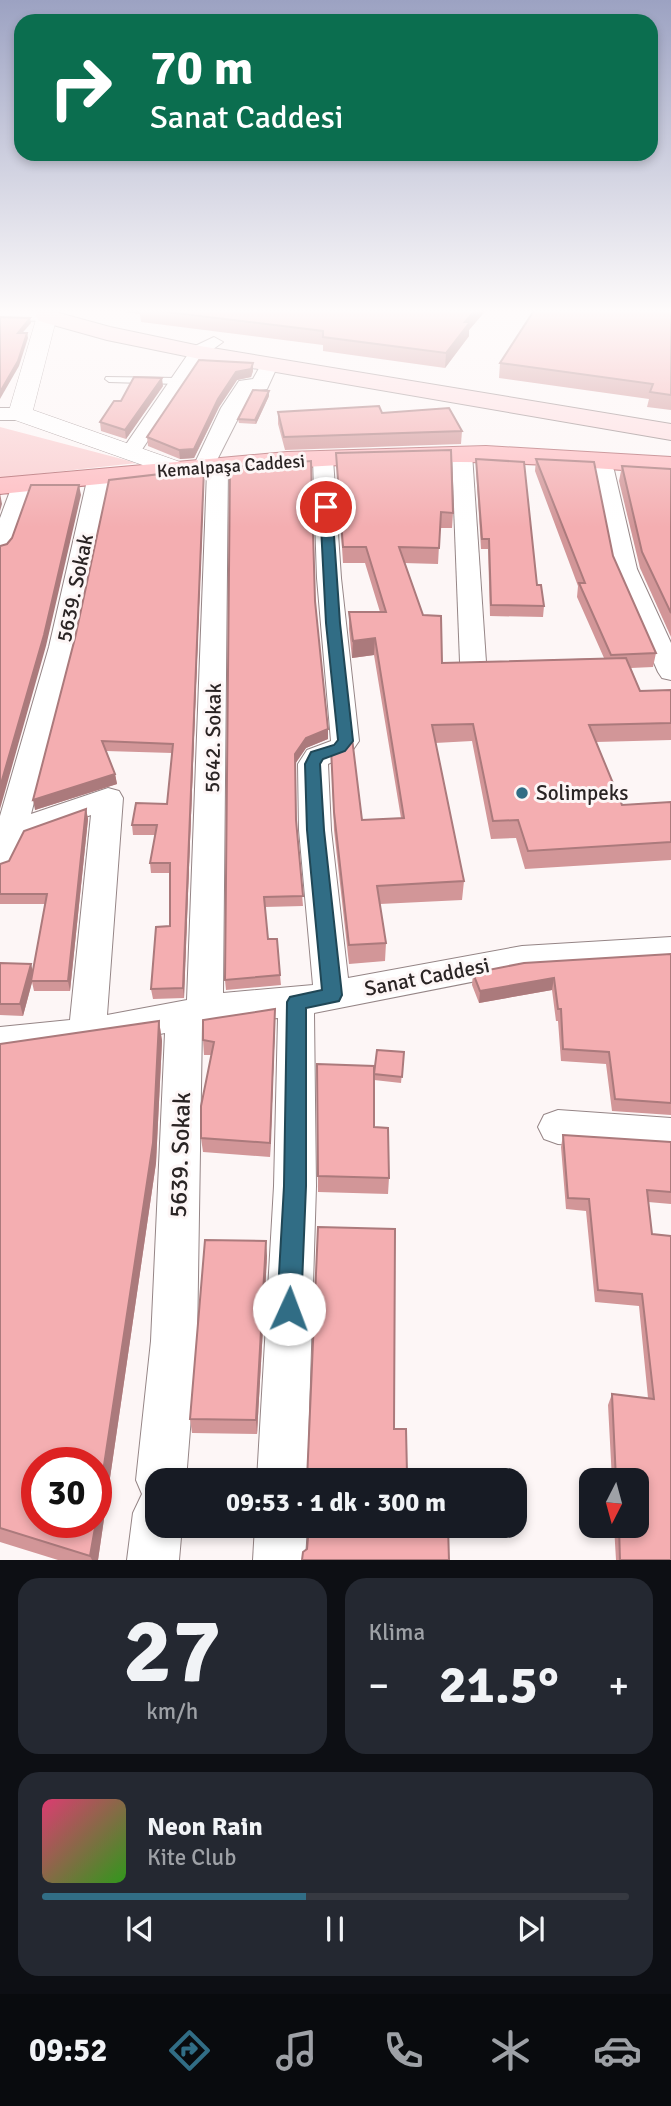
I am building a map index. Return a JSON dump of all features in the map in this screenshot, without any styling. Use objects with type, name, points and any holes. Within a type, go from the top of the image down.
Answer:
[{"type":"main road","points":[[370,382],[671,432]]},
{"type":"main road","points":[[417,382],[671,424]]},
{"type":"main road","name":"Kemalpaşa Caddesi","points":[[462,454],[671,475]]},
{"type":"main road","name":"Kemalpaşa Caddesi","points":[[12,485],[323,459],[462,454],[671,465]]},
{"type":"street","points":[[22,382],[10,414],[130,453],[199,468],[246,385],[260,385],[261,382]]},
{"type":"street","points":[[130,453],[177,382]]},
{"type":"street","points":[[462,454],[473,662]]},
{"type":"street","points":[[283,1468],[295,1186],[314,999],[316,830],[313,764],[317,756],[340,748],[345,741],[330,589],[323,459]]},
{"type":"street","name":"5642. Sokak","points":[[195,1012],[199,468]]},
{"type":"street","points":[[604,470],[625,569],[671,673]]},
{"type":"street","name":"5639. Sokak","points":[[5,846],[57,672],[99,476]]},
{"type":"street","points":[[0,548],[12,485]]},
{"type":"street","points":[[5,846],[108,798],[87,1033]]},
{"type":"street","name":"Sanat Caddesi","points":[[195,1012],[314,999],[522,959],[671,950]]},
{"type":"street","points":[[0,1042],[87,1033],[195,1012]]},
{"type":"street","name":"5639. Sokak","points":[[162,1468],[174,1341],[195,1012]]},
{"type":"street","points":[[558,1127],[671,1135]]},
{"type":"street","points":[[153,1560],[155,1538]]},
{"type":"street","points":[[279,1560],[280,1538]]},
{"type":"shaded area","points":[[0,427],[137,463],[0,478]]},
{"type":"building","points":[[131,382],[159,382],[125,430],[100,422],[114,401],[121,401]]},
{"type":"building","points":[[184,382],[229,382],[218,399],[194,449],[179,450],[147,437]]},
{"type":"building","points":[[637,382],[671,382],[671,395],[650,392],[653,384]]},
{"type":"building","points":[[253,390],[269,391],[255,420],[238,419]]},
{"type":"building","points":[[379,406],[382,413],[449,408],[462,431],[284,437],[278,412]]},
{"type":"building","points":[[451,450],[453,513],[441,512],[439,548],[399,547],[423,615],[441,616],[442,663],[626,658],[640,691],[671,690],[671,723],[589,725],[622,805],[671,802],[671,842],[528,851],[518,820],[493,821],[473,724],[432,725],[464,881],[377,886],[386,943],[349,945],[334,812],[331,748],[352,738],[362,820],[404,818],[375,638],[353,641],[349,612],[386,612],[366,547],[343,547],[336,453]]},
{"type":"building","points":[[476,459],[524,462],[537,585],[541,585],[544,606],[491,605],[489,539],[482,539]]},
{"type":"building","points":[[536,459],[594,462],[613,556],[656,653],[611,655],[579,583],[585,583]]},
{"type":"building","points":[[311,461],[315,601],[328,729],[306,738],[295,754],[296,820],[303,896],[264,897],[268,939],[277,939],[280,975],[225,980],[230,467]]},
{"type":"building","points":[[622,466],[671,469],[671,613],[642,552]]},
{"type":"building","points":[[204,469],[183,988],[151,989],[156,927],[170,926],[170,863],[150,863],[157,825],[132,825],[136,803],[167,804],[173,744],[102,741],[115,774],[33,800],[75,638],[109,480]]},
{"type":"building","points":[[31,485],[79,485],[44,635],[0,787],[0,546],[7,544],[12,538]]},
{"type":"building","points":[[86,809],[68,981],[31,981],[47,894],[0,894],[0,864],[9,861],[24,831]]},
{"type":"building","points":[[671,954],[671,1103],[615,1099],[609,1052],[563,1049],[561,1009],[558,1009],[554,978],[480,991],[473,973],[524,963]]},
{"type":"building","points":[[0,963],[31,964],[20,1004],[0,1004]]},
{"type":"building","points":[[275,1009],[270,1143],[201,1138],[201,1106],[214,1042],[203,1040],[203,1020]]},
{"type":"building","points":[[159,1021],[153,1143],[107,1447],[21,1447],[21,1535],[0,1528],[0,1044]]},
{"type":"building","points":[[377,1050],[404,1052],[402,1077],[374,1074]]},
{"type":"building","points":[[317,1064],[374,1066],[374,1127],[388,1128],[389,1178],[318,1176]]},
{"type":"building","points":[[563,1135],[671,1142],[671,1192],[647,1190],[652,1234],[671,1236],[671,1560],[620,1560],[619,1538],[649,1538],[649,1468],[615,1468],[612,1394],[654,1399],[642,1294],[598,1290],[589,1199],[568,1198]]},
{"type":"building","points":[[318,1227],[395,1229],[394,1429],[406,1429],[407,1468],[308,1468]]},
{"type":"building","points":[[205,1240],[266,1241],[256,1420],[190,1419]]},
{"type":"building","points":[[32,1538],[93,1538],[90,1556]]},
{"type":"building","points":[[308,1538],[448,1538],[449,1560],[302,1560],[303,1552],[307,1549]]},
{"type":"place","name":"Solimpeks","points":[[522,793]]},
{"type":"route","points":[[289,1309],[295,1186],[296,1002],[332,995],[316,830],[313,764],[317,756],[340,748],[345,741],[329,578],[326,507]]}]
